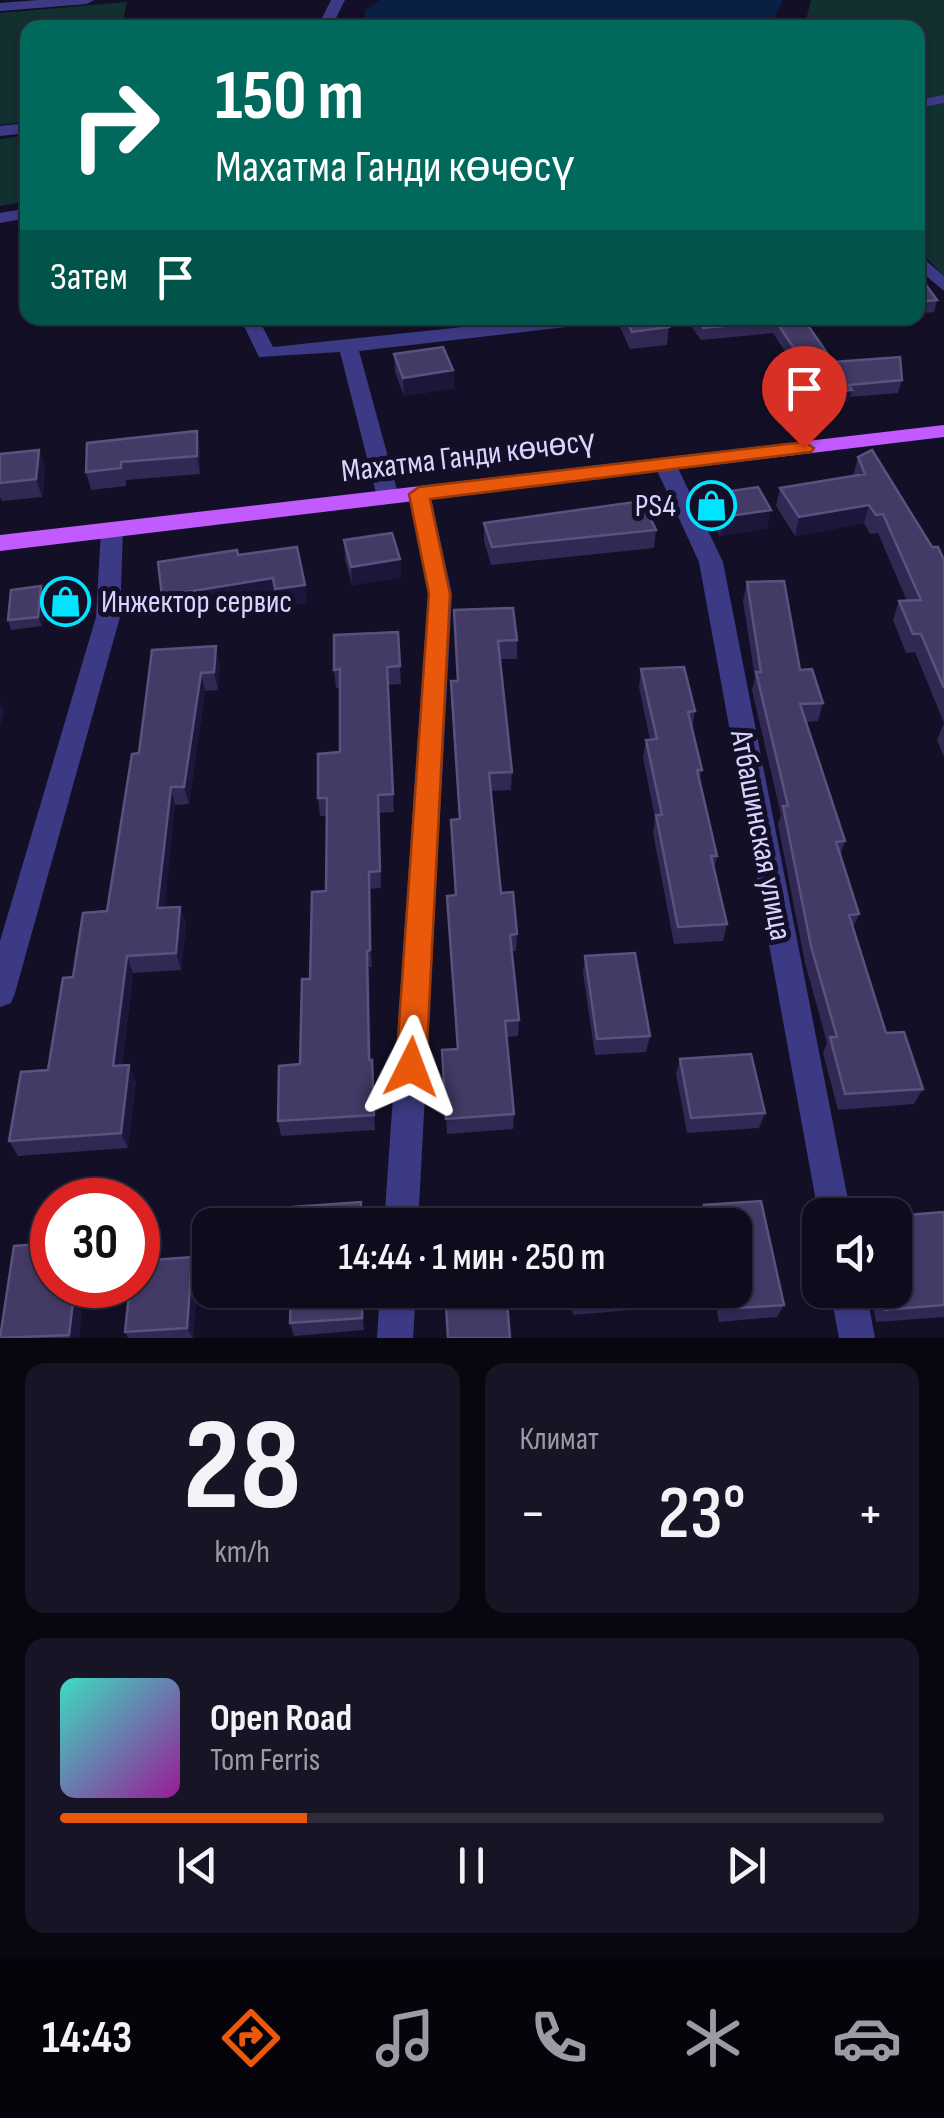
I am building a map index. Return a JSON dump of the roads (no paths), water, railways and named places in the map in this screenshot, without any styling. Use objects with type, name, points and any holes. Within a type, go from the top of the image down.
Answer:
[{"type":"main road","name":"Махатма Ганди көчөсү","points":[[0,543],[944,431]]},
{"type":"street","points":[[0,7],[87,0]]},
{"type":"street","points":[[252,325],[266,353],[531,325]]},
{"type":"street","points":[[348,346],[388,497]]},
{"type":"street","name":"Атбашинская улица","points":[[664,464],[711,562],[831,1198]]},
{"type":"street","points":[[403,1208],[440,594],[419,494]]},
{"type":"street","points":[[0,992],[14,897],[108,617],[112,530]]},
{"type":"street","points":[[395,1338],[397,1308]]},
{"type":"street","points":[[851,1308],[857,1338]]},
{"type":"water","points":[[380,0],[783,0],[773,20],[363,20],[365,10]]},
{"type":"place","name":"PS4","points":[[711,505]]},
{"type":"place","name":"Инжектор сервис","points":[[66,601]]}]
